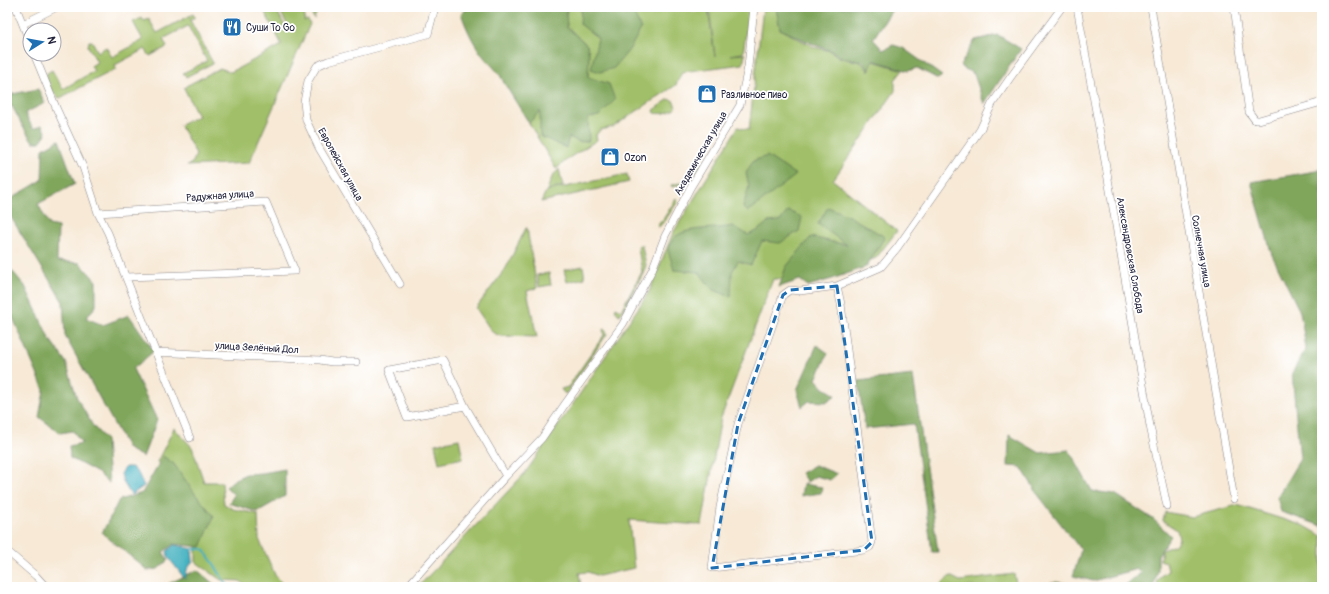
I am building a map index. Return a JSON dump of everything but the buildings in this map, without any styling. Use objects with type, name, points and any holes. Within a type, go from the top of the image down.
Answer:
[{"type":"street","points":[[16,7],[22,22]]},
{"type":"street","points":[[27,22],[57,7]]},
{"type":"street","name":"Европейская улица","points":[[400,284],[319,148],[306,120],[304,102],[308,81],[317,66],[328,61],[428,34],[435,7]]},
{"type":"street","name":"Академическая улица","points":[[407,587],[542,438],[619,330],[652,270],[665,236],[694,182],[740,105],[748,66],[754,7]]},
{"type":"street","points":[[837,286],[841,304],[872,542],[870,547],[864,550],[712,568],[720,507],[738,424],[783,295],[790,290],[800,291],[837,286],[881,267],[897,248],[980,130],[992,104],[1062,7]]},
{"type":"street","name":"Александровская Слобода","points":[[1078,7],[1150,426],[1167,506]]},
{"type":"street","name":"Солнечная улица","points":[[1151,7],[1234,499]]},
{"type":"street","points":[[1234,7],[1249,112],[1255,120],[1322,102]]},
{"type":"street","points":[[37,62],[83,167],[98,213],[126,277],[190,438]]},
{"type":"street","name":"Радужная улица","points":[[98,213],[266,202],[295,271],[126,277]]},
{"type":"street","name":"улица Зелёный Дол","points":[[156,352],[356,362]]},
{"type":"street","points":[[464,406],[407,417],[389,370],[443,360],[464,406],[506,476]]},
{"type":"street","points":[[7,551],[36,576],[46,587]]},
{"type":"highlighted area","points":[[837,286],[872,542],[864,550],[712,568],[738,424],[783,295],[790,290]]},
{"type":"green space","points":[[262,7],[275,7],[287,30],[292,28],[288,26],[278,7],[300,7],[305,16],[304,21],[308,20],[310,24],[249,163],[187,166],[193,162],[196,154],[180,125],[198,116],[184,88],[220,68],[231,72],[282,45]]},
{"type":"green space","points":[[308,7],[319,7],[314,19]]},
{"type":"green space","points":[[471,7],[568,7],[566,14],[567,27],[587,45],[589,55],[588,77],[609,84],[615,100],[599,116],[588,118],[589,141],[579,142],[569,137],[566,148],[540,136],[540,111],[529,123],[500,75],[479,51],[473,41],[461,13]]},
{"type":"green space","points":[[568,7],[643,7],[645,15],[651,14],[650,7],[688,7],[692,12],[708,9],[715,57],[709,7],[750,7],[743,53],[730,55],[745,54],[743,64],[682,72],[676,85],[613,127],[600,130],[596,135],[597,140],[569,158],[556,169],[529,123],[540,110],[569,137],[588,118],[609,84],[588,78],[589,55],[587,45],[567,27],[566,14]]},
{"type":"green space","points":[[581,7],[599,7],[602,11],[632,10],[641,29],[629,50],[614,68],[600,72],[591,69],[598,38],[580,24]]},
{"type":"green space","points":[[763,7],[776,7],[780,29],[814,47],[830,51],[841,58],[861,62],[869,71],[873,61],[903,70],[895,80],[895,91],[833,180],[897,231],[876,258],[822,279],[773,279],[721,418],[702,525],[629,520],[634,568],[599,576],[588,572],[579,573],[581,587],[418,587],[525,473],[649,292],[673,233],[738,127],[749,130]]},
{"type":"green space","points":[[776,7],[894,7],[873,39],[883,50],[893,45],[903,48],[942,76],[938,79],[917,68],[908,71],[873,60],[869,70],[862,61],[841,57],[832,51],[780,29]]},
{"type":"green space","points":[[193,14],[195,17],[190,20],[213,63],[186,77],[183,73],[207,61],[188,26],[163,39],[167,47],[150,56],[145,49],[115,65],[116,69],[60,98],[55,95],[50,88],[47,80],[47,73],[52,70],[63,89],[94,71],[91,66],[97,62],[88,46],[89,41],[92,41],[98,52],[106,47],[112,57],[143,40],[133,22],[142,18],[144,21],[149,19],[157,33]]},
{"type":"green space","points":[[998,35],[1021,49],[984,104],[974,74],[960,66],[975,40]]},
{"type":"green space","points":[[38,89],[45,103],[25,113],[33,129],[42,125],[46,134],[40,142],[33,142],[12,106],[7,107],[7,95]]},
{"type":"green space","points":[[669,99],[674,101],[676,108],[666,113],[655,113],[654,111],[656,108]]},
{"type":"green space","points":[[59,140],[75,184],[38,204],[49,225],[58,227],[57,261],[80,263],[96,281],[96,306],[86,318],[103,325],[129,315],[154,351],[133,369],[157,420],[143,457],[128,449],[65,336],[63,302],[7,211],[7,201],[42,180],[43,149]]},
{"type":"green space","points":[[767,156],[796,175],[748,212],[743,207],[749,186],[746,173],[753,161]]},
{"type":"green space","points":[[700,163],[702,164],[689,183],[672,187],[671,185],[688,181]]},
{"type":"green space","points":[[1322,168],[1322,289],[1320,304],[1322,304],[1322,526],[1281,512],[1277,497],[1300,459],[1292,373],[1306,348],[1300,312],[1272,255],[1251,182],[1316,171]]},
{"type":"green space","points":[[559,169],[563,186],[547,190],[552,177]]},
{"type":"green space","points":[[627,174],[629,182],[541,202],[546,191]]},
{"type":"green space","points":[[676,199],[678,201],[666,219],[659,227],[657,226],[664,218]]},
{"type":"green space","points":[[828,207],[847,215],[885,237],[866,267],[808,286],[800,280],[779,287],[786,267],[811,237],[847,245],[818,224]]},
{"type":"green space","points":[[788,211],[802,217],[799,231],[780,243],[762,241],[751,265],[738,261],[732,272],[731,297],[712,289],[699,272],[674,270],[668,250],[674,238],[680,234],[687,231],[733,226],[748,235],[757,231],[768,222],[780,221]]},
{"type":"green space","points":[[526,228],[537,288],[527,291],[537,337],[500,336],[492,332],[476,308],[506,268]]},
{"type":"green space","points":[[639,245],[643,245],[642,247],[646,265],[643,274],[620,315],[615,310],[616,307],[621,310],[642,272],[638,247]]},
{"type":"green space","points":[[7,265],[25,286],[49,338],[66,362],[77,398],[93,426],[106,440],[109,483],[98,473],[70,458],[69,446],[82,443],[73,431],[60,433],[39,417],[44,390],[7,304]]},
{"type":"green space","points":[[583,266],[585,278],[567,282],[564,270]]},
{"type":"green space","points":[[549,273],[551,285],[539,287],[537,275]]},
{"type":"green space","points":[[603,329],[606,330],[607,334],[566,394],[561,389],[568,387],[604,335]]},
{"type":"green space","points":[[817,345],[828,353],[816,379],[824,388],[836,395],[826,402],[809,401],[802,407],[797,390]]},
{"type":"green space","points":[[913,375],[938,552],[932,552],[914,424],[865,429],[858,381]]},
{"type":"green space","points":[[174,428],[192,447],[204,482],[222,482],[224,504],[233,509],[258,514],[259,539],[276,577],[286,587],[247,587],[240,581],[221,580],[196,562],[196,546],[188,496],[157,462]]},
{"type":"green space","points":[[1009,435],[1040,453],[1069,450],[1092,491],[1115,494],[1153,519],[1171,536],[1158,555],[1158,570],[1153,587],[1123,587],[1141,573],[1137,569],[1093,581],[1073,576],[1081,550],[1039,496],[1021,467],[1008,466]]},
{"type":"green space","points":[[459,439],[463,458],[439,463],[435,444]]},
{"type":"green space","points":[[163,456],[174,464],[196,495],[214,516],[201,547],[174,544],[163,552],[168,560],[158,569],[147,570],[102,533],[119,500],[142,493]]},
{"type":"green space","points":[[815,465],[837,474],[830,480],[816,476],[807,482],[801,473]]},
{"type":"green space","points":[[285,469],[285,496],[257,512],[229,503],[234,495],[226,487],[235,479],[246,474]]},
{"type":"green space","points":[[803,484],[822,487],[821,493],[801,496]]},
{"type":"green space","points":[[1237,505],[1305,526],[1322,536],[1322,587],[1158,587],[1157,581],[1168,571],[1166,562],[1160,560],[1162,550],[1175,545],[1179,539],[1177,530],[1163,521],[1165,512],[1192,517]]},
{"type":"green space","points":[[197,570],[215,585],[221,587],[170,587],[168,584]]},
{"type":"green space","points":[[1014,574],[1017,587],[938,587],[950,576],[960,581]]},
{"type":"green space","points":[[1056,582],[1085,586],[1086,587],[1034,587]]},
{"type":"water","points":[[125,467],[132,467],[138,473],[144,486],[131,495],[123,482],[121,474]]},
{"type":"water","points":[[174,545],[192,549],[193,561],[187,570],[185,579],[168,557],[167,551]]},
{"type":"waterway","points":[[192,549],[203,549],[226,584],[232,587]]},
{"type":"place","name":"Суши To Go","points":[[232,27]]},
{"type":"place","name":"Разливное пиво","points":[[707,94]]},
{"type":"place","name":"Ozon","points":[[610,157]]}]
